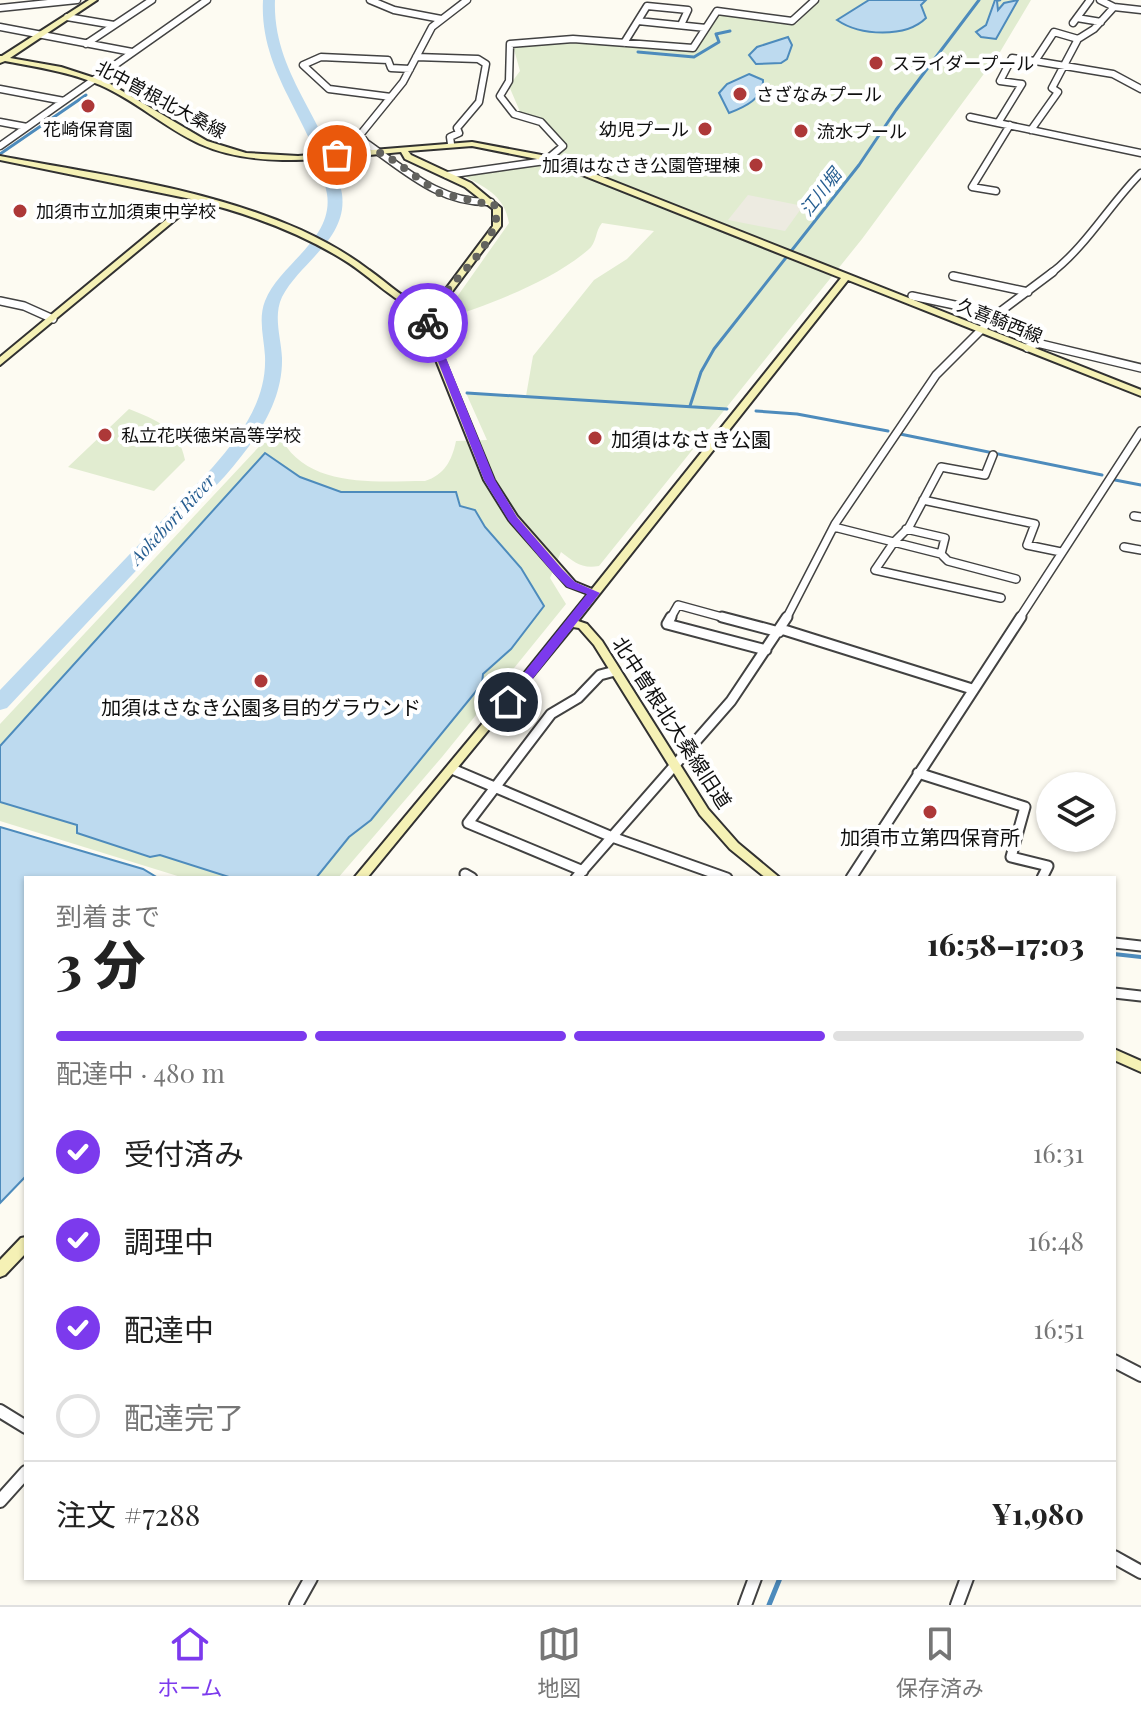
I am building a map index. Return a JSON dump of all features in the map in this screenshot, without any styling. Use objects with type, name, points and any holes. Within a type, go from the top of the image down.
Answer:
[{"type":"main road","points":[[1,59],[94,0]]},
{"type":"main road","name":"北中曽根北大桑線","points":[[1,59],[94,80],[221,150],[266,158],[314,157],[404,151],[451,140],[549,159],[847,276]]},
{"type":"main road","points":[[404,151],[408,157],[482,193],[497,208],[497,226],[432,313],[428,330],[489,480],[513,518],[558,571],[571,584],[594,593]]},
{"type":"main road","points":[[0,158],[197,198],[253,214],[328,247],[372,275],[405,304],[432,313]]},
{"type":"main road","points":[[0,362],[197,198]]},
{"type":"main road","points":[[362,876],[571,623],[847,276]]},
{"type":"main road","name":"久喜騎西線","points":[[847,276],[1141,393]]},
{"type":"main road","name":"北中曽根北大桑線旧道","points":[[571,623],[591,633],[704,812],[734,846],[772,876]]},
{"type":"main road","points":[[1116,1055],[1141,1067]]},
{"type":"main road","points":[[0,1270],[24,1245]]},
{"type":"street","points":[[0,8],[77,0]]},
{"type":"street","points":[[86,44],[152,0]]},
{"type":"street","points":[[0,146],[207,0]]},
{"type":"street","points":[[370,0],[394,10],[441,19]]},
{"type":"street","points":[[467,0],[430,30],[410,69],[360,135],[366,143],[439,193],[474,202],[491,202]]},
{"type":"street","points":[[447,175],[549,159],[563,146],[541,122],[514,114],[500,96],[509,81],[508,45],[555,39],[693,48],[717,11],[792,21],[815,0]]},
{"type":"street","points":[[1090,0],[1075,20],[1101,22]]},
{"type":"street","points":[[1100,0],[1114,7],[1141,10]]},
{"type":"street","points":[[624,43],[647,6],[688,10],[681,25]]},
{"type":"street","points":[[1031,130],[1058,92],[1052,88],[1078,39],[1101,22],[1114,7]]},
{"type":"street","points":[[67,17],[114,25]]},
{"type":"street","points":[[638,21],[706,28]]},
{"type":"street","points":[[0,27],[132,52]]},
{"type":"street","points":[[1035,61],[1054,32],[1078,39]]},
{"type":"street","points":[[391,97],[329,89],[303,65],[321,57],[388,60],[391,68],[410,69]]},
{"type":"street","points":[[416,57],[478,59],[486,64],[479,102],[451,140]]},
{"type":"street","points":[[998,123],[1022,84],[1000,81],[1012,58],[1113,74],[1141,89]]},
{"type":"street","points":[[0,89],[64,101]]},
{"type":"street","points":[[970,117],[1141,153]]},
{"type":"street","points":[[0,122],[27,127]]},
{"type":"street","points":[[996,191],[972,187],[1010,125]]},
{"type":"street","points":[[615,671],[600,675],[578,698],[551,714],[468,823],[579,874],[731,701],[780,630],[834,527],[865,476],[929,383],[947,361],[997,314],[1073,255],[1115,199],[1141,173]]},
{"type":"street","points":[[953,276],[1028,292]]},
{"type":"street","points":[[912,296],[997,314]]},
{"type":"street","points":[[0,301],[24,306],[53,319]]},
{"type":"street","points":[[1027,348],[1037,343],[1141,368]]},
{"type":"street","points":[[852,876],[1141,431]]},
{"type":"street","points":[[993,455],[985,475],[941,467],[906,529],[875,570],[1001,598]]},
{"type":"street","points":[[923,500],[1035,524],[1027,545],[1061,552]]},
{"type":"street","points":[[834,527],[941,554],[948,561],[1016,579]]},
{"type":"street","points":[[906,529],[945,538],[941,554]]},
{"type":"street","points":[[1124,547],[1141,550]]},
{"type":"street","points":[[766,650],[667,624],[678,605],[780,630],[972,689]]},
{"type":"street","points":[[452,769],[612,837],[721,876]]},
{"type":"street","points":[[918,773],[1025,807],[1011,857],[1048,866],[1043,876]]},
{"type":"street","points":[[1116,943],[1141,946]]},
{"type":"street","points":[[1116,993],[1141,996]]},
{"type":"street","points":[[1116,1362],[1141,1375]]},
{"type":"street","points":[[0,1411],[24,1426]]},
{"type":"street","points":[[0,1501],[24,1474]]},
{"type":"street","points":[[1116,1558],[1141,1572]]},
{"type":"street","points":[[296,1605],[310,1580]]},
{"type":"street","points":[[745,1605],[754,1580]]},
{"type":"street","points":[[957,1605],[966,1580]]},
{"type":"green space","name":"加須はなさき公園","points":[[820,0],[1031,0],[1000,52],[862,239],[599,566],[582,566],[561,552],[550,578],[566,604],[442,757],[340,876],[178,876],[0,821],[0,724],[269,436],[282,440],[294,456],[327,475],[366,481],[425,481],[432,478],[446,466],[456,441],[487,440],[466,393],[526,396],[533,356],[594,280],[627,259],[654,231],[602,223],[591,247],[555,273],[517,292],[440,321],[509,223],[498,198],[460,174],[546,163],[565,146],[544,121],[521,114],[509,86],[520,71],[513,46],[594,41],[696,51],[718,13],[796,24]]},
{"type":"green space","points":[[129,409],[165,427],[182,449],[185,460],[154,491],[68,467]]},
{"type":"shaded area","points":[[748,195],[803,206],[785,231],[728,220]]},
{"type":"water","points":[[869,0],[926,0],[921,5],[926,18],[895,32],[870,32],[837,20]]},
{"type":"water","points":[[995,0],[1001,0],[997,1],[998,10],[1004,3],[1018,0],[996,39],[981,37],[976,32],[986,25]]},
{"type":"water","name":"さざなみプール","points":[[788,37],[792,45],[787,59],[781,63],[756,64],[749,55],[757,47]]},
{"type":"water","name":"さざなみプール","points":[[749,74],[763,80],[760,92],[747,105],[729,113],[719,93],[727,84]]},
{"type":"water","name":"加須はさなき公園多目的グラウンド","points":[[265,453],[300,477],[341,492],[456,492],[460,506],[475,510],[485,527],[521,568],[544,606],[511,649],[483,674],[482,684],[371,820],[349,837],[318,876],[226,876],[160,855],[150,857],[77,833],[77,825],[0,802],[0,746]]},
{"type":"water","points":[[0,827],[143,869],[155,876],[24,876],[24,1178],[0,1203]]},
{"type":"waterway","name":"Aokebori River","points":[[0,703],[218,472],[242,443],[265,404],[273,367],[270,311],[274,298],[322,239],[334,213],[335,198],[321,148],[273,50],[268,25],[269,0]]},
{"type":"waterway","name":"江川堀","points":[[690,406],[701,372],[714,349],[859,165],[896,110],[979,0]]},
{"type":"waterway","points":[[638,52],[694,57],[719,42],[716,34],[730,31]]},
{"type":"waterway","points":[[0,154],[86,95]]},
{"type":"waterway","points":[[467,393],[727,409]]},
{"type":"waterway","points":[[756,411],[797,414],[888,431]]},
{"type":"waterway","points":[[900,434],[1102,475]]},
{"type":"waterway","points":[[1115,480],[1141,485]]},
{"type":"waterway","points":[[1116,954],[1141,957]]},
{"type":"waterway","points":[[769,1605],[779,1580]]},
{"type":"way so far","points":[[337,155],[383,153],[439,193],[464,200],[491,202],[497,208],[497,226],[437,305],[428,323]]},
{"type":"place","name":"スライダープール","points":[[876,63]]},
{"type":"place","name":"さざなみプール","points":[[740,94]]},
{"type":"place","name":"花崎保育園","points":[[88,106]]},
{"type":"place","name":"幼児プール","points":[[705,129]]},
{"type":"place","name":"流水プール","points":[[801,131]]},
{"type":"place","name":"加須はなさき公園管理棟","points":[[756,165]]},
{"type":"place","name":"加須市立加須東中学校","points":[[20,211]]},
{"type":"place","name":"私立花咲徳栄高等学校","points":[[105,435]]},
{"type":"place","name":"加須はなさき公園","points":[[595,438]]},
{"type":"place","name":"加須はさなき公園多目的グラウンド","points":[[261,681]]},
{"type":"place","name":"加須市立第四保育所","points":[[930,812]]},
{"type":"route","points":[[428,323],[428,330],[479,449],[489,480],[513,518],[558,571],[571,584],[594,593],[508,702]]}]
